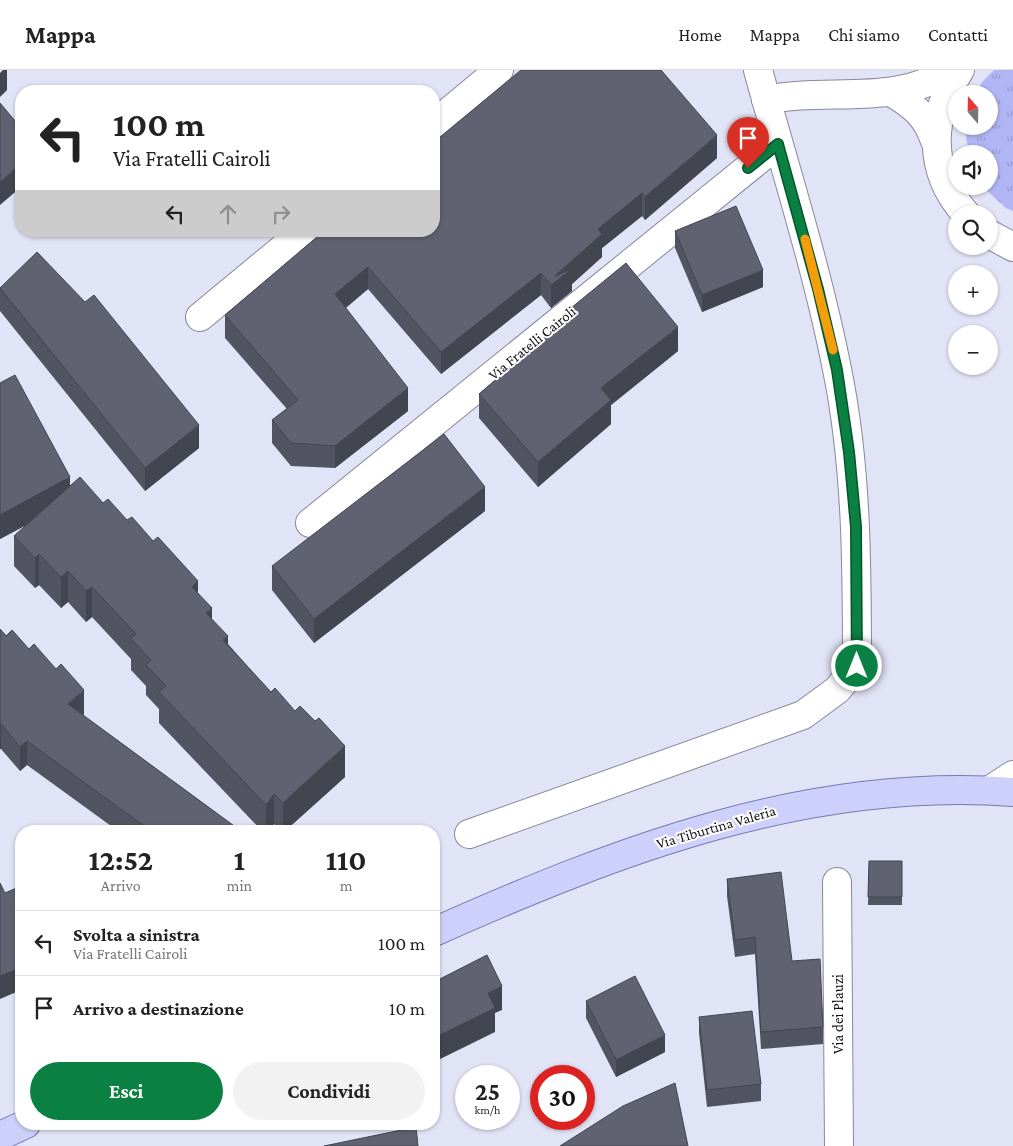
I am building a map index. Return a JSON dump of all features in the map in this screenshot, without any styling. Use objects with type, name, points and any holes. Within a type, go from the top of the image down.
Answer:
[{"type":"main road","name":"Via Tiburtina Valeria","points":[[440,930],[626,855],[681,835],[752,815],[828,799],[913,790],[1002,791]]},
{"type":"main road","points":[[0,1136],[15,1129]]},
{"type":"street","points":[[440,119],[499,70]]},
{"type":"street","points":[[469,834],[804,715],[837,690],[857,666],[856,527],[849,452],[837,370],[818,289],[758,70]]},
{"type":"street","points":[[766,100],[809,94],[891,92],[920,85],[950,70]]},
{"type":"street","points":[[935,141],[940,110],[950,84],[960,70]]},
{"type":"street","points":[[891,92],[913,105],[925,118],[935,141],[947,185],[958,205]]},
{"type":"street","name":"Via Fratelli Cairoli","points":[[310,523],[778,144]]},
{"type":"street","points":[[200,317],[297,237]]},
{"type":"street","points":[[998,239],[1013,247]]},
{"type":"street","points":[[1002,791],[1013,775]]},
{"type":"street","name":"Via dei Plauzi","points":[[837,882],[839,1146]]},
{"type":"green space","points":[[994,70],[1013,70],[1013,211],[1006,208],[992,195],[998,195],[998,145],[968,145],[966,135],[998,135],[998,85],[980,85]]},
{"type":"building","points":[[521,70],[661,70],[717,135],[645,197],[642,193],[598,229],[602,234],[555,276],[572,269],[551,285],[541,273],[441,352],[368,267],[335,294],[408,388],[335,446],[291,443],[272,420],[298,400],[225,315],[317,237],[440,237],[440,137]]},
{"type":"building","points":[[0,103],[15,121],[15,169],[0,182]]},
{"type":"building","points":[[736,206],[763,270],[702,295],[675,231]]},
{"type":"building","points":[[37,252],[85,302],[94,295],[199,425],[145,468],[0,288]]},
{"type":"building","points":[[626,263],[678,327],[601,388],[611,400],[538,462],[479,394],[574,312],[571,308]]},
{"type":"building","points":[[15,375],[70,477],[0,515],[0,383]]},
{"type":"building","points":[[444,434],[485,487],[314,619],[272,566]]},
{"type":"building","points":[[80,477],[103,503],[108,499],[127,520],[132,517],[153,541],[158,537],[198,581],[192,587],[212,608],[206,613],[228,636],[223,640],[271,692],[275,688],[295,711],[300,706],[315,721],[319,718],[345,746],[283,803],[274,794],[266,805],[159,692],[166,686],[146,665],[151,660],[131,639],[136,634],[92,587],[86,591],[68,571],[61,577],[39,554],[35,558],[14,536]]},
{"type":"building","points":[[0,629],[6,636],[12,630],[29,649],[34,644],[56,669],[61,664],[84,690],[68,704],[233,825],[143,825],[27,741],[20,747],[0,725]]},
{"type":"building","points":[[869,861],[902,861],[902,897],[868,897]]},
{"type":"building","points":[[781,872],[792,961],[820,959],[823,1027],[761,1032],[755,937],[735,940],[727,879]]},
{"type":"building","points":[[0,883],[5,893],[15,889],[15,970],[0,976]]},
{"type":"building","points":[[487,955],[502,986],[488,993],[495,1008],[440,1035],[440,979]]},
{"type":"building","points":[[635,976],[665,1035],[616,1060],[586,1001]]},
{"type":"building","points":[[752,1011],[761,1084],[707,1090],[699,1017]]},
{"type":"building","points":[[675,1083],[688,1146],[560,1146],[585,1130],[595,1130],[595,1124],[623,1106]]},
{"type":"building","points":[[401,1130],[416,1130],[418,1146],[324,1146]]},
{"type":"slow traffic","points":[[805,239],[833,350]]},
{"type":"route","points":[[748,168],[778,144],[818,289],[837,370],[849,452],[856,527],[857,666]]}]
